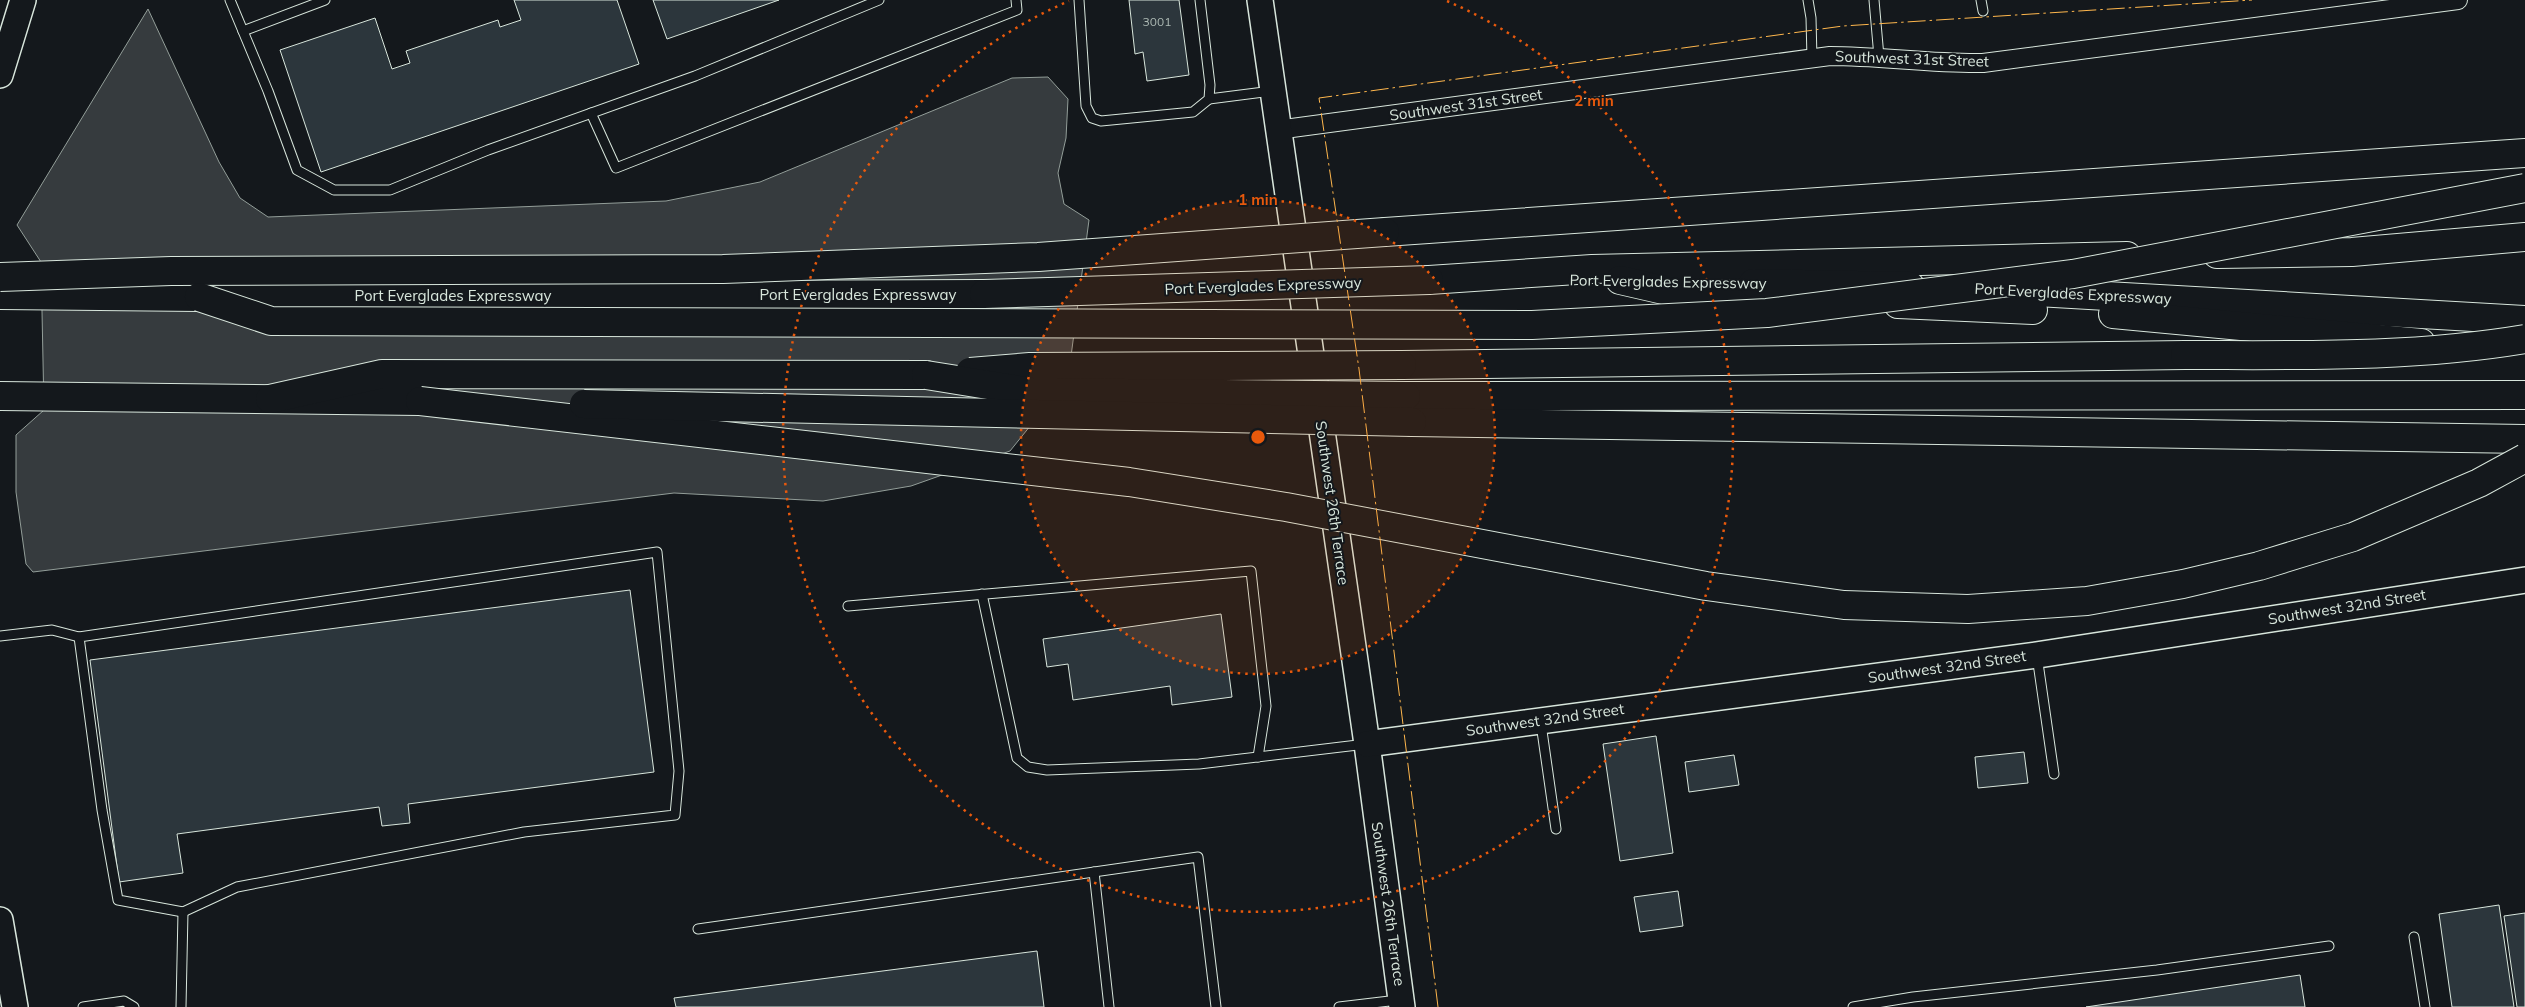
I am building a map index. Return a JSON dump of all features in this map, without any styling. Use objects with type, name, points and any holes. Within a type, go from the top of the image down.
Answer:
[{"type":"highway","points":[[0,276],[171,270],[723,269],[1038,257],[2525,153]]},
{"type":"highway","points":[[199,297],[271,320],[1552,324],[1767,313],[2072,274],[2525,188]]},
{"type":"highway","points":[[1429,280],[1592,269],[2352,252],[2525,238]]},
{"type":"highway","name":"Port Everglades Expressway","points":[[0,294],[199,297],[984,294],[1429,280],[1620,280],[1932,287],[2525,320]]},
{"type":"highway","points":[[1620,280],[1681,294],[2121,314],[2462,347],[2525,350]]},
{"type":"highway","points":[[270,399],[382,374],[926,375],[1030,367],[1402,365],[2379,354],[2471,348],[2525,339]]},
{"type":"highway","points":[[926,375],[1032,392],[1409,409],[2525,439]]},
{"type":"highway","points":[[0,396],[1409,409],[2525,395]]},
{"type":"highway","points":[[420,400],[1129,482],[1296,508],[1706,586],[1844,605],[1968,609],[2087,601],[2183,584],[2259,566],[2353,537],[2479,483],[2525,458]]},
{"type":"highway","points":[[2435,438],[2525,452]]},
{"type":"street","points":[[0,75],[24,0]]},
{"type":"street","name":"Southwest 26th Terrace","points":[[1260,0],[1277,130],[1367,744],[1402,1003]]},
{"type":"street","name":"Southwest 31st Street","points":[[1277,130],[1830,56],[1879,56],[1954,64],[2016,60],[2406,3],[2458,0]]},
{"type":"street","name":"Southwest 32nd Street","points":[[1367,744],[2037,655],[2525,580]]},
{"type":"street","points":[[0,920],[15,1007]]},
{"type":"lane","points":[[230,0],[297,170],[334,190],[390,190],[488,150],[695,76],[879,0]]},
{"type":"lane","points":[[243,31],[325,0]]},
{"type":"lane","points":[[591,113],[616,168],[1017,10],[1016,0]]},
{"type":"lane","points":[[1080,0],[1086,106],[1092,118],[1119,120],[1193,112],[1209,99],[1272,91]]},
{"type":"lane","points":[[1200,0],[1210,85],[1209,99]]},
{"type":"lane","points":[[1808,0],[1811,18],[1812,59]]},
{"type":"lane","points":[[1874,0],[1879,56]]},
{"type":"lane","points":[[1981,0],[1984,11]]},
{"type":"lane","points":[[0,636],[52,630],[79,637],[657,552],[679,771],[675,815],[524,832],[238,886],[183,912],[118,900],[102,810],[79,637]]},
{"type":"lane","points":[[848,606],[1251,571],[1266,706],[1258,757]]},
{"type":"lane","points":[[982,594],[1017,758],[1028,767],[1047,770],[1199,764],[1367,744]]},
{"type":"lane","points":[[2037,655],[2054,774]]},
{"type":"lane","points":[[1540,721],[1556,829]]},
{"type":"lane","points":[[698,929],[1198,857],[1216,1007]]},
{"type":"lane","points":[[1094,872],[1109,1007]]},
{"type":"lane","points":[[181,1007],[183,912]]},
{"type":"lane","points":[[2414,937],[2425,1007]]},
{"type":"lane","points":[[1853,1007],[1895,1004],[2329,946]]},
{"type":"lane","points":[[83,1007],[124,1002],[134,1007]]},
{"type":"lane","points":[[1339,1007],[1402,1003]]},
{"type":"shaded area","points":[[148,9],[219,162],[240,198],[268,217],[666,201],[760,182],[1012,78],[1048,77],[1068,99],[1066,138],[1058,173],[1064,204],[1089,220],[1068,379],[1010,451],[911,486],[823,501],[674,493],[33,572],[26,564],[16,492],[16,435],[44,410],[41,262],[17,225]]},
{"type":"building","points":[[514,0],[617,0],[639,64],[321,172],[280,50],[375,18],[392,69],[410,63],[406,51],[498,20],[500,27],[521,20]]},
{"type":"building","points":[[653,0],[779,0],[667,39]]},
{"type":"building","points":[[1129,0],[1179,0],[1189,75],[1147,81],[1143,52],[1135,54]]},
{"type":"building","points":[[630,590],[654,772],[408,804],[410,823],[382,826],[379,807],[177,834],[183,873],[119,882],[90,660]]},
{"type":"building","points":[[1221,614],[1232,697],[1172,705],[1170,686],[1073,700],[1068,664],[1047,667],[1043,639]]},
{"type":"building","points":[[1656,736],[1673,853],[1620,861],[1603,744]]},
{"type":"building","points":[[2024,752],[2028,783],[1978,788],[1975,757]]},
{"type":"building","points":[[1734,755],[1739,785],[1689,792],[1685,762]]},
{"type":"building","points":[[1678,891],[1683,926],[1640,932],[1634,897]]},
{"type":"building","points":[[2499,905],[2514,1007],[2452,1007],[2439,914]]},
{"type":"building","points":[[2525,913],[2525,1007],[2517,1007],[2504,916]]},
{"type":"building","points":[[1037,951],[1044,1007],[676,1007],[674,998]]},
{"type":"building","points":[[2300,975],[2305,1007],[2086,1007]]},
{"type":"power","points":[[1438,1007],[1359,369],[1319,98],[1843,26],[2252,0]]}]
